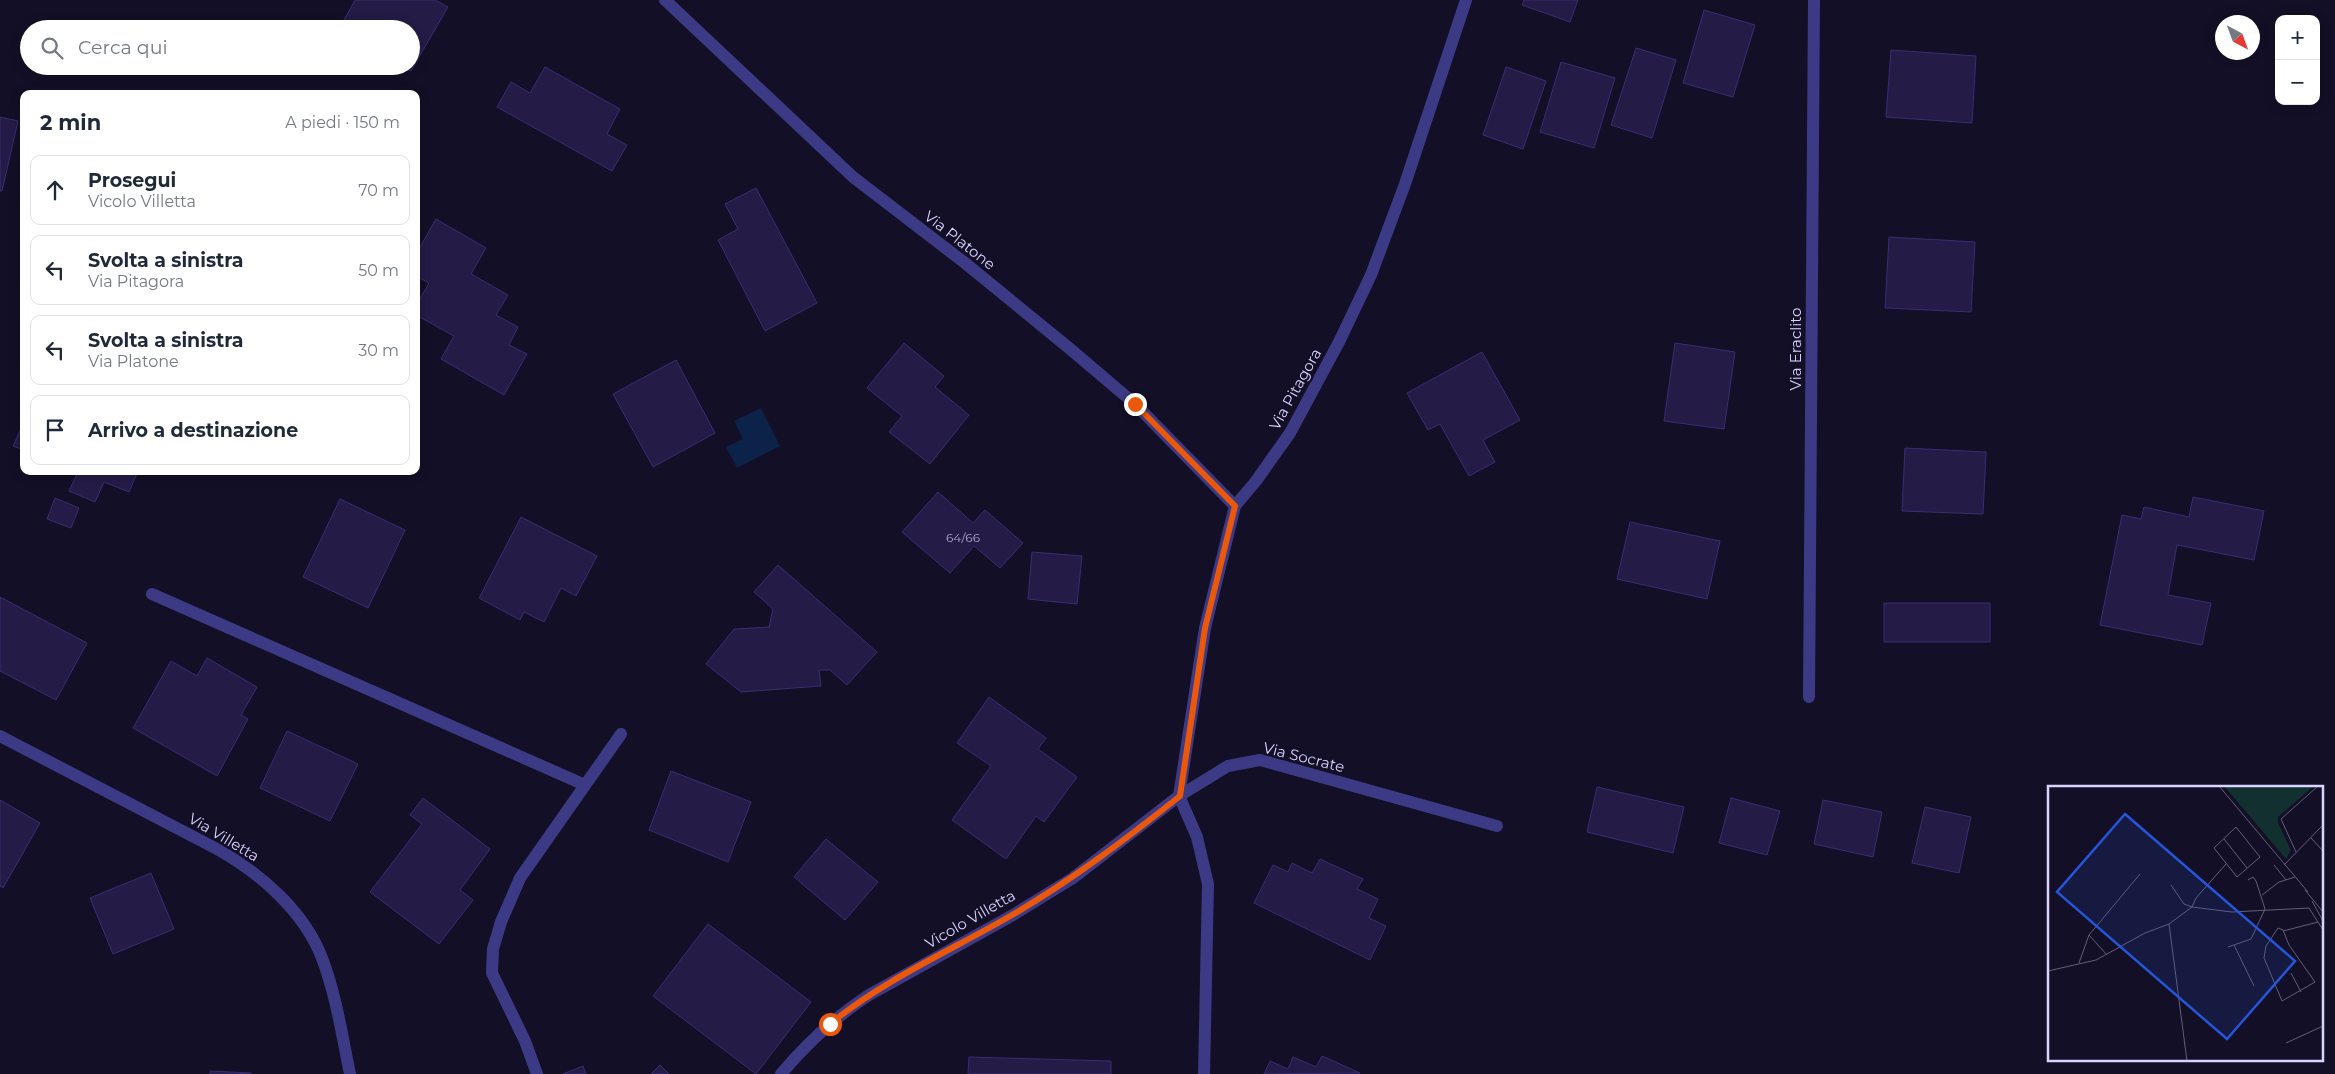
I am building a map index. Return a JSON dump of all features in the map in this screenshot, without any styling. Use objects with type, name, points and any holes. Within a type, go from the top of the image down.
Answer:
[{"type":"street","name":"Via Platone","points":[[665,0],[853,177],[1040,324],[1135,404],[1235,506]]},
{"type":"street","name":"Via Pitagora","points":[[1180,796],[1205,628],[1235,506],[1256,481],[1290,433],[1339,342],[1372,275],[1405,184],[1466,0]]},
{"type":"street","name":"Via Eraclito","points":[[1809,697],[1814,0]]},
{"type":"street","points":[[152,594],[585,785]]},
{"type":"street","points":[[537,1074],[525,1041],[492,973],[493,949],[501,922],[520,878],[621,734]]},
{"type":"street","name":"Via Villetta","points":[[0,736],[218,849],[243,865],[270,888],[304,926],[322,957],[334,996],[350,1074]]},
{"type":"street","name":"Via Socrate","points":[[1180,796],[1228,766],[1260,760],[1497,826]]},
{"type":"street","name":"Vicolo Villetta","points":[[782,1074],[805,1046],[853,1006],[1073,878],[1180,796]]},
{"type":"street","points":[[1180,796],[1197,837],[1208,884],[1204,1074]]},
{"type":"water","points":[[761,408],[780,446],[737,468],[726,447],[743,439],[734,421]]},
{"type":"building","points":[[355,0],[435,0],[448,7],[420,55],[420,20],[344,20]]},
{"type":"building","points":[[1524,0],[1578,0],[1570,22],[1522,5]]},
{"type":"building","points":[[1704,10],[1755,25],[1733,97],[1683,83]]},
{"type":"building","points":[[1636,48],[1676,60],[1652,138],[1611,125]]},
{"type":"building","points":[[1891,50],[1976,56],[1972,123],[1886,117]]},
{"type":"building","points":[[1561,62],[1615,78],[1594,148],[1540,132]]},
{"type":"building","points":[[545,67],[620,109],[607,134],[627,145],[612,171],[497,107],[511,82],[530,93]]},
{"type":"building","points":[[1506,67],[1546,81],[1523,149],[1483,135]]},
{"type":"building","points":[[0,117],[18,121],[2,191],[0,191]]},
{"type":"building","points":[[756,188],[817,303],[765,331],[718,240],[738,229],[725,204]]},
{"type":"building","points":[[436,219],[486,248],[471,274],[508,295],[496,315],[518,327],[509,345],[527,354],[504,395],[441,359],[454,336],[420,317],[420,299],[429,283],[420,278],[420,247]]},
{"type":"building","points":[[1889,237],[1975,242],[1971,312],[1885,308]]},
{"type":"building","points":[[904,343],[944,376],[935,387],[969,415],[930,464],[889,432],[902,416],[867,388]]},
{"type":"building","points":[[1675,343],[1735,352],[1724,429],[1664,421]]},
{"type":"building","points":[[1482,352],[1520,420],[1483,440],[1495,462],[1469,476],[1440,424],[1428,430],[1407,393]]},
{"type":"building","points":[[676,360],[715,433],[653,467],[613,394]]},
{"type":"building","points":[[20,431],[20,449],[13,446]]},
{"type":"building","points":[[1905,448],[1986,452],[1983,514],[1902,511]]},
{"type":"building","points":[[77,475],[136,475],[129,492],[104,482],[95,502],[69,491]]},
{"type":"building","points":[[938,492],[973,523],[985,510],[1023,543],[1000,568],[974,546],[950,573],[902,532]]},
{"type":"building","points":[[2193,497],[2264,511],[2254,560],[2177,545],[2168,595],[2211,603],[2202,645],[2100,625],[2122,515],[2141,519],[2144,507],[2189,517]]},
{"type":"building","points":[[55,498],[79,508],[71,528],[47,519]]},
{"type":"building","points":[[340,499],[405,530],[368,608],[303,577]]},
{"type":"building","points":[[521,517],[597,556],[576,596],[561,588],[544,622],[524,612],[520,620],[479,598]]},
{"type":"building","points":[[1630,522],[1720,541],[1707,599],[1617,579]]},
{"type":"building","points":[[1032,552],[1082,556],[1077,604],[1028,599]]},
{"type":"building","points":[[778,565],[877,652],[847,685],[830,670],[819,670],[821,686],[741,692],[706,664],[734,629],[769,627],[773,609],[754,592]]},
{"type":"building","points":[[0,597],[87,643],[56,700],[0,671]]},
{"type":"building","points":[[1884,603],[1990,603],[1990,642],[1884,642]]},
{"type":"building","points":[[207,658],[257,687],[241,715],[248,719],[217,776],[133,728],[171,661],[197,676]]},
{"type":"building","points":[[989,697],[1046,738],[1038,749],[1077,777],[1044,822],[1036,816],[1006,859],[952,820],[991,766],[957,743]]},
{"type":"building","points":[[287,731],[358,764],[330,821],[260,788]]},
{"type":"building","points":[[671,771],[751,802],[728,862],[649,830]]},
{"type":"building","points":[[1597,787],[1684,807],[1673,853],[1587,832]]},
{"type":"building","points":[[423,798],[490,849],[460,890],[473,900],[439,944],[370,892],[422,824],[410,815]]},
{"type":"building","points":[[1731,798],[1780,811],[1767,855],[1719,843]]},
{"type":"building","points":[[0,800],[40,823],[3,888],[0,886]]},
{"type":"building","points":[[1823,800],[1882,812],[1873,857],[1814,844]]},
{"type":"building","points":[[1925,807],[1971,817],[1959,873],[1912,863]]},
{"type":"building","points":[[826,839],[878,882],[845,920],[794,877]]},
{"type":"building","points":[[1320,859],[1363,879],[1357,889],[1378,899],[1369,918],[1386,926],[1370,960],[1254,903],[1273,865],[1288,872],[1292,863],[1312,873]]},
{"type":"building","points":[[151,873],[174,929],[113,954],[90,898]]},
{"type":"building","points":[[708,924],[811,1002],[756,1074],[653,996]]},
{"type":"building","points":[[1322,1056],[1360,1073],[1264,1074],[1270,1061],[1288,1069],[1293,1057],[1316,1067]]},
{"type":"building","points":[[969,1057],[1111,1061],[1111,1074],[968,1074]]},
{"type":"building","points":[[660,1065],[669,1074],[651,1074]]},
{"type":"building","points":[[583,1066],[586,1074],[563,1074]]},
{"type":"building","points":[[210,1071],[251,1073],[251,1074],[210,1074]]},
{"type":"route","points":[[830,1024],[858,1002],[1073,878],[1180,796],[1205,628],[1235,506],[1135,404]]}]
